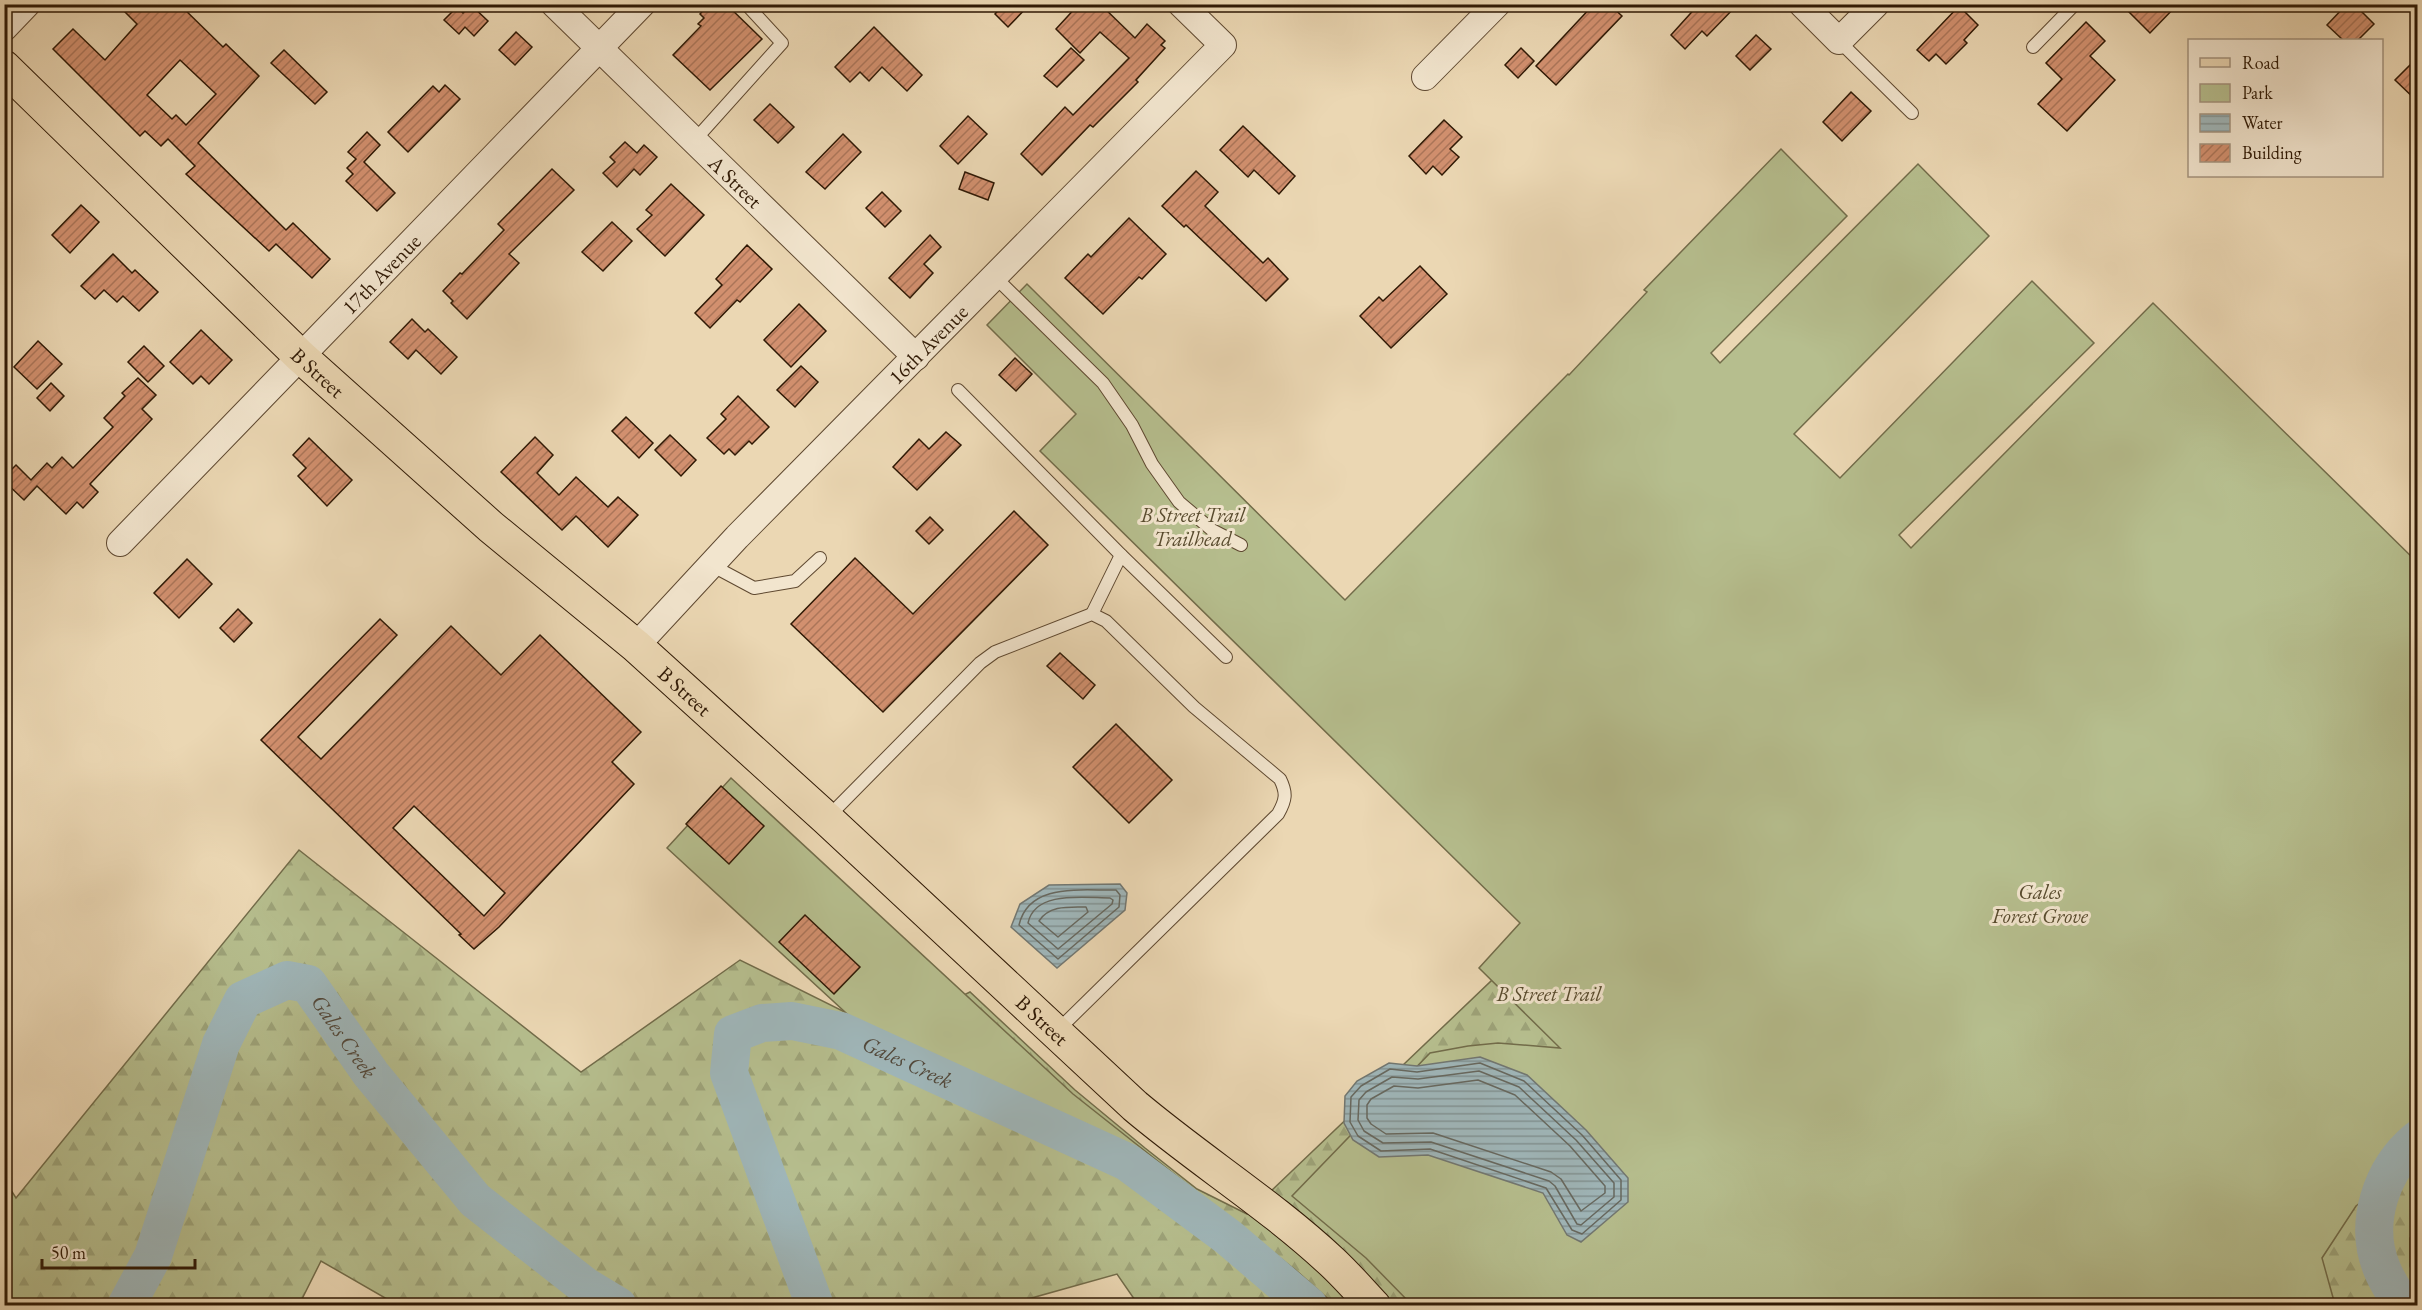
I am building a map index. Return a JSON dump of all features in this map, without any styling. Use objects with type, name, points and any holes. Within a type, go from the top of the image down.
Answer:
[{"type":"main road","name":"B Street","points":[[4,68],[300,356],[491,527],[636,646],[827,819],[1055,1033],[1171,1137],[1317,1249],[1374,1305]]},
{"type":"street","points":[[4,28],[27,4]]},
{"type":"street","name":"A Street","points":[[554,4],[916,357]]},
{"type":"street","name":"17th Avenue","points":[[120,543],[642,4]]},
{"type":"street","name":"16th Avenue","points":[[636,646],[711,565],[1223,45],[1181,4]]},
{"type":"street","points":[[1425,77],[1497,4]]},
{"type":"street","points":[[1802,4],[1839,41],[1876,4]]},
{"type":"lane","points":[[694,141],[782,43],[746,4]]},
{"type":"lane","points":[[2033,47],[2075,4]]},
{"type":"lane","points":[[1839,41],[1912,113]]},
{"type":"lane","points":[[994,277],[1102,383],[1132,425],[1152,464],[1179,502],[1212,530],[1240,545]]},
{"type":"lane","points":[[958,390],[1121,555],[1226,657]]},
{"type":"lane","points":[[827,819],[980,663],[995,652],[1092,614],[1121,555]]},
{"type":"lane","points":[[711,565],[754,588],[795,581],[820,558]]},
{"type":"lane","points":[[1055,1033],[1278,814],[1285,802],[1286,790],[1280,779],[1194,707],[1107,621],[1092,614]]},
{"type":"green space","name":"Gales Forest Grove","points":[[1781,149],[1847,216],[1711,353],[1720,363],[1918,164],[1989,236],[1794,434],[1840,478],[2032,281],[2094,343],[1899,535],[1911,548],[2153,303],[2417,562],[2417,1160],[2356,1206],[2322,1258],[2334,1301],[2338,1305],[1412,1305],[1366,1258],[1292,1196],[1430,1053],[1498,1043],[1560,1048],[1479,968],[1520,923],[1040,451],[1076,414],[987,325],[1027,284],[1345,600],[1569,375],[1647,292],[1644,290]]},
{"type":"green space","points":[[731,778],[1073,1094],[1298,1272],[1335,1305],[1286,1305],[1236,1259],[1172,1212],[1102,1166],[1039,1132],[922,1083],[667,848]]},
{"type":"green space","name":"B Street Trail","points":[[299,850],[581,1072],[740,960],[887,1033],[970,992],[1075,1090],[1145,1148],[1197,1189],[1247,1214],[1535,939],[1878,1305],[1139,1306],[1117,1274],[1003,1306],[399,1306],[321,1261],[299,1305],[5,1305],[4,1179],[16,1198]]},
{"type":"green space","points":[[2417,1043],[2418,1230],[2410,1238],[2410,1266],[2417,1282],[2417,1305],[2268,1306]]},
{"type":"water","points":[[1120,884],[1127,893],[1125,910],[1057,968],[1011,927],[1020,904],[1049,885]]},
{"type":"water","points":[[1480,1057],[1527,1075],[1586,1130],[1628,1178],[1628,1202],[1581,1242],[1567,1235],[1543,1193],[1428,1155],[1379,1157],[1353,1140],[1344,1123],[1345,1096],[1357,1081],[1389,1063],[1417,1066]]},
{"type":"building","points":[[117,4],[179,4],[223,47],[226,44],[259,76],[198,143],[286,230],[293,223],[330,259],[312,278],[276,244],[269,251],[186,174],[195,166],[168,139],[161,146],[145,131],[140,136],[53,49],[73,29],[105,60],[137,24]],"holes":[[[180,60],[216,94],[186,125],[176,115],[172,119],[147,95]]]},
{"type":"building","points":[[709,4],[726,4],[762,39],[710,90],[673,55],[701,26],[698,24],[704,18],[700,14]]},
{"type":"building","points":[[1004,4],[1030,4],[1008,27],[995,14]]},
{"type":"building","points":[[1079,4],[1100,4],[1135,38],[1147,24],[1165,41],[1161,45],[1165,48],[1136,80],[1138,82],[1093,127],[1090,125],[1042,175],[1021,154],[1065,107],[1073,115],[1129,58],[1100,32],[1080,53],[1056,29]]},
{"type":"building","points":[[1594,4],[1609,4],[1622,16],[1556,85],[1536,66]]},
{"type":"building","points":[[1699,4],[1738,4],[1707,36],[1702,31],[1685,49],[1671,35]]},
{"type":"building","points":[[2121,4],[2178,4],[2150,33]]},
{"type":"building","points":[[2347,4],[2354,4],[2374,24],[2359,39],[2342,39],[2327,25]]},
{"type":"building","points":[[471,5],[488,21],[474,36],[465,27],[459,34],[444,20],[457,7],[463,13]]},
{"type":"building","points":[[1959,6],[1978,25],[1964,40],[1967,43],[1946,64],[1936,54],[1929,61],[1917,50]]},
{"type":"building","points":[[2086,22],[2105,41],[2090,56],[2115,80],[2067,131],[2038,104],[2062,79],[2046,63]]},
{"type":"building","points":[[874,27],[922,75],[907,91],[882,67],[869,81],[860,72],[850,82],[835,67]]},
{"type":"building","points":[[516,32],[532,47],[515,65],[499,50]]},
{"type":"building","points":[[1756,35],[1771,49],[1750,70],[1736,56]]},
{"type":"building","points":[[1071,48],[1084,60],[1057,87],[1044,76]]},
{"type":"building","points":[[1521,48],[1534,61],[1518,78],[1505,65]]},
{"type":"building","points":[[284,50],[327,92],[315,104],[271,63]]},
{"type":"building","points":[[2418,57],[2418,102],[2395,80]]},
{"type":"building","points":[[445,85],[460,99],[408,152],[388,132],[433,86],[439,92]]},
{"type":"building","points":[[1851,92],[1871,111],[1842,141],[1823,122]]},
{"type":"building","points":[[770,104],[794,127],[778,143],[754,120]]},
{"type":"building","points":[[968,116],[987,134],[958,164],[940,146]]},
{"type":"building","points":[[1444,120],[1462,137],[1450,149],[1459,157],[1442,175],[1433,166],[1426,174],[1409,156]]},
{"type":"building","points":[[1243,126],[1295,176],[1279,194],[1254,170],[1248,177],[1220,150]]},
{"type":"building","points":[[367,132],[380,145],[364,162],[395,193],[377,211],[346,181],[353,174],[347,168],[356,159],[348,152]]},
{"type":"building","points":[[843,134],[861,152],[825,189],[806,172]]},
{"type":"building","points":[[625,142],[637,153],[644,145],[657,157],[640,175],[634,169],[617,187],[603,173],[615,162],[610,157]]},
{"type":"building","points":[[552,169],[574,190],[509,254],[519,263],[467,319],[443,291],[504,230],[498,224]]},
{"type":"building","points":[[1196,171],[1218,192],[1205,206],[1263,263],[1268,258],[1288,279],[1266,301],[1186,225],[1184,227],[1162,206]]},
{"type":"building","points":[[965,172],[994,183],[988,200],[959,189]]},
{"type":"building","points":[[671,184],[704,215],[665,256],[637,229],[652,215],[646,210]]},
{"type":"building","points":[[882,192],[901,211],[885,227],[866,208]]},
{"type":"building","points":[[81,205],[99,222],[70,253],[52,235]]},
{"type":"building","points":[[1129,218],[1166,254],[1142,279],[1139,277],[1103,314],[1065,278],[1088,254],[1091,257]]},
{"type":"building","points":[[612,222],[632,241],[603,271],[582,252]]},
{"type":"building","points":[[930,235],[941,247],[924,264],[933,273],[910,298],[889,278]]},
{"type":"building","points":[[747,245],[772,269],[740,302],[737,300],[710,328],[695,313],[722,285],[716,279]]},
{"type":"building","points":[[113,254],[132,273],[135,270],[158,292],[139,311],[123,296],[117,302],[104,290],[95,299],[81,286]]},
{"type":"building","points":[[1420,266],[1447,294],[1391,348],[1360,316],[1379,297],[1383,301]]},
{"type":"building","points":[[799,304],[826,331],[791,367],[764,340]]},
{"type":"building","points":[[412,319],[425,332],[428,329],[457,357],[441,374],[416,350],[408,359],[390,342]]},
{"type":"building","points":[[201,330],[232,360],[209,384],[201,376],[193,384],[170,362]]},
{"type":"building","points":[[38,341],[62,364],[37,389],[14,367]]},
{"type":"building","points":[[144,346],[164,366],[148,382],[128,362]]},
{"type":"building","points":[[1015,358],[1032,374],[1016,391],[999,375]]},
{"type":"building","points":[[801,366],[818,382],[795,407],[777,390]]},
{"type":"building","points":[[138,378],[156,395],[142,409],[152,419],[90,484],[98,492],[83,508],[77,502],[66,514],[37,486],[24,500],[4,481],[4,477],[16,465],[31,480],[47,463],[52,468],[62,457],[73,468],[113,427],[104,418],[125,396],[122,393]]},
{"type":"building","points":[[51,383],[64,396],[50,411],[37,398]]},
{"type":"building","points":[[738,396],[769,427],[752,444],[749,441],[735,455],[729,449],[724,454],[707,438],[726,419],[721,414]]},
{"type":"building","points":[[626,417],[653,443],[639,458],[612,431]]},
{"type":"building","points":[[946,432],[961,445],[917,490],[893,467],[919,439],[929,449]]},
{"type":"building","points":[[670,435],[696,460],[681,476],[655,450]]},
{"type":"building","points":[[535,437],[553,455],[537,473],[559,495],[576,477],[608,507],[618,497],[638,515],[608,547],[576,516],[562,530],[501,472]]},
{"type":"building","points":[[309,438],[352,480],[327,506],[298,476],[306,468],[293,455]]},
{"type":"building","points":[[1014,511],[1048,545],[883,712],[791,624],[855,558],[913,614]]},
{"type":"building","points":[[930,517],[943,530],[929,544],[916,531]]},
{"type":"building","points":[[187,559],[212,584],[179,618],[154,593]]},
{"type":"building","points":[[238,609],[252,623],[234,642],[220,628]]},
{"type":"building","points":[[380,619],[397,635],[298,737],[321,759],[451,626],[501,675],[540,635],[641,732],[612,762],[634,784],[499,927],[474,949],[261,740]],"holes":[[[414,806],[505,893],[484,916],[393,828]]]},
{"type":"building","points":[[1060,653],[1095,685],[1083,699],[1047,666]]},
{"type":"building","points":[[1116,724],[1172,780],[1129,823],[1073,767]]},
{"type":"building","points":[[721,786],[764,826],[729,864],[686,824]]},
{"type":"building","points":[[805,915],[860,967],[834,994],[779,942]]},
{"type":"waterway","name":"Gales Creek","points":[[126,1306],[153,1256],[221,1044],[243,1000],[287,980],[308,984],[371,1074],[475,1200],[585,1286],[618,1306]]},
{"type":"waterway","name":"Gales Creek","points":[[815,1306],[729,1073],[733,1034],[762,1023],[792,1021],[841,1031],[1127,1162],[1228,1237],[1309,1306]]},
{"type":"waterway","name":"Gales Creek","points":[[2402,1306],[2384,1274],[2377,1252],[2374,1234],[2375,1216],[2385,1181],[2405,1151],[2418,1139]]},
{"type":"park label","name":"B Street Trail Trailhead","points":[[1193,526]]}]
